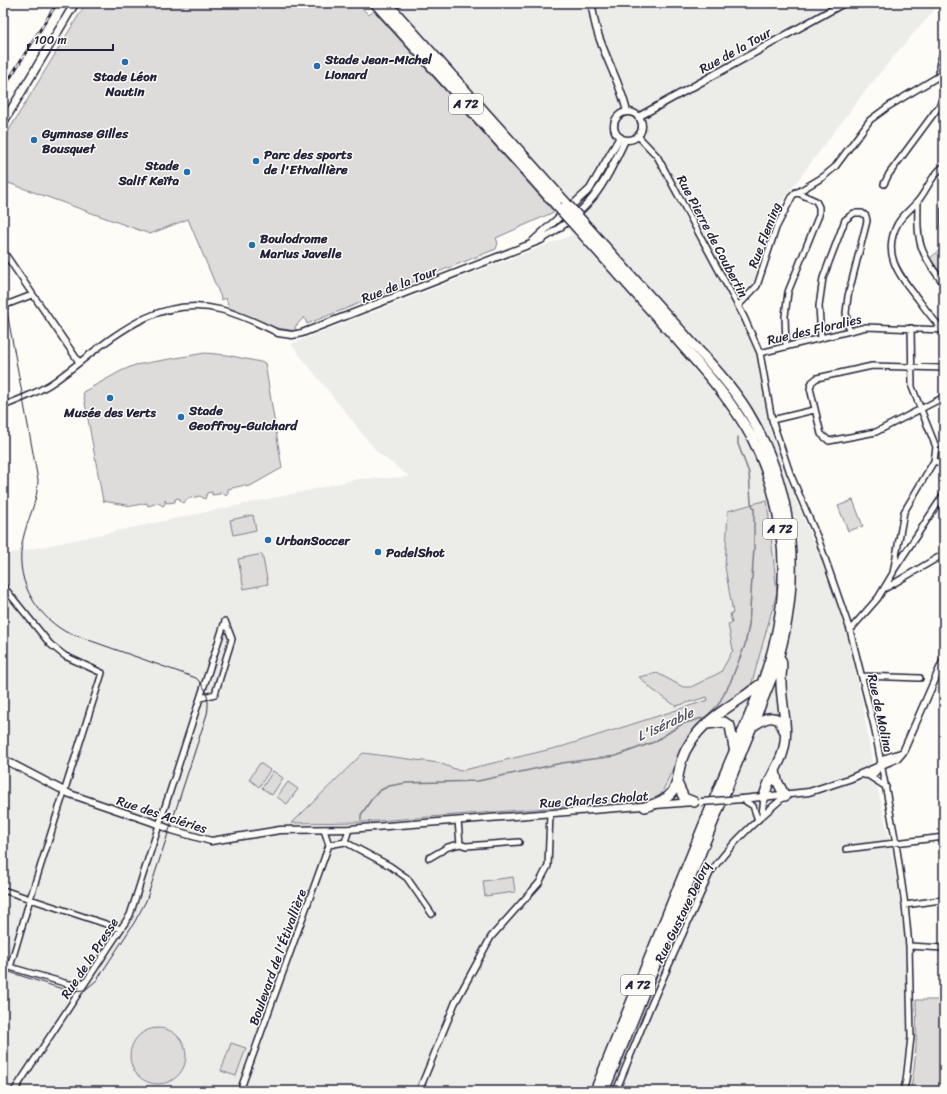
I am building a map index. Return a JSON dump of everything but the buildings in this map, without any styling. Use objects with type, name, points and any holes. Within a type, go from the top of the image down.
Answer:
[{"type":"highway","name":"A 72","points":[[375,3],[727,382],[748,412],[767,450],[782,492],[792,548],[791,601],[787,628],[780,656],[753,726],[604,1091]]},
{"type":"highway","name":"A 72","points":[[386,3],[561,204]]},
{"type":"highway","name":"A 72","points":[[581,226],[730,402],[752,438],[766,473],[778,516],[783,547],[784,584],[778,627],[761,684],[595,1091]]},
{"type":"highway","points":[[764,798],[765,791],[785,745],[780,679],[782,663],[780,656]]},
{"type":"highway","points":[[645,807],[666,800],[672,794],[677,783],[679,764],[686,749],[706,724],[753,688],[761,684]]},
{"type":"highway","points":[[753,726],[766,718],[776,718],[782,724],[785,735]]},
{"type":"highway","points":[[706,724],[717,721],[724,722],[730,726],[735,749]]},
{"type":"highway","points":[[775,771],[776,782],[785,796]]},
{"type":"highway","points":[[677,783],[684,798],[697,802]]},
{"type":"main road","points":[[3,123],[75,3]]},
{"type":"street","points":[[592,3],[594,19],[624,98],[627,112]]},
{"type":"street","name":"Rue de la Tour","points":[[638,117],[844,3]]},
{"type":"street","points":[[944,53],[940,61],[944,89]]},
{"type":"street","name":"Rue Fleming","points":[[738,306],[757,286],[776,228],[792,195],[814,183],[835,167],[870,120],[889,106],[942,74]]},
{"type":"street","points":[[884,184],[889,174],[940,105],[944,92]]},
{"type":"street","points":[[627,112],[638,117],[642,124],[638,136],[630,140],[623,138],[614,129],[615,121],[620,115],[627,112]]},
{"type":"street","name":"Rue Pierre de Coubertin","points":[[638,136],[657,156],[738,306],[760,353]]},
{"type":"street","name":"Rue de la Tour","points":[[527,246],[558,220],[590,189],[623,138]]},
{"type":"street","name":"Rue de la Tour","points":[[278,333],[292,335],[302,333],[534,244],[557,230],[586,207],[607,179],[623,138]]},
{"type":"street","points":[[943,330],[899,276],[892,261],[894,236],[898,223],[918,201],[933,176],[944,166]]},
{"type":"street","points":[[786,347],[785,316],[788,292],[819,215],[819,207],[816,201],[796,192]]},
{"type":"street","points":[[918,201],[918,234],[920,246],[927,262],[944,284]]},
{"type":"street","points":[[944,210],[944,225]]},
{"type":"street","points":[[821,338],[819,306],[823,278],[845,220],[854,213],[858,213],[866,216],[868,221],[848,296],[846,313],[849,332]]},
{"type":"street","points":[[3,251],[79,362]]},
{"type":"street","points":[[3,306],[32,295]]},
{"type":"street","points":[[3,406],[36,392],[54,381],[130,325],[142,319],[177,308],[189,307],[221,310],[278,333]]},
{"type":"street","name":"Rue des Floralies","points":[[760,353],[866,327],[943,330]]},
{"type":"street","points":[[893,573],[904,512],[934,461],[936,447],[912,387],[910,368],[911,328]]},
{"type":"street","name":"Rue de Molina","points":[[760,353],[772,420],[790,474],[819,541],[850,630],[862,676],[886,787],[905,905],[909,946],[911,1038],[906,1081],[903,1091]]},
{"type":"street","points":[[944,368],[872,366],[817,378],[812,382],[810,388],[820,434],[829,441],[876,432],[944,397]]},
{"type":"street","points":[[772,420],[814,410]]},
{"type":"street","points":[[934,461],[944,464]]},
{"type":"street","points":[[850,630],[864,617],[885,588],[944,494]]},
{"type":"street","points":[[885,588],[944,554]]},
{"type":"street","points":[[3,586],[50,644],[65,656],[102,673],[30,899],[10,967]]},
{"type":"street","name":"Rue de la Presse","points":[[14,1091],[130,915],[225,621],[232,638],[215,694],[201,698]]},
{"type":"street","points":[[869,776],[878,771],[885,759],[903,752],[944,659]]},
{"type":"street","points":[[862,676],[920,678]]},
{"type":"street","name":"Rue des Aciéries","points":[[3,759],[65,792],[160,825],[212,841],[280,830],[324,830]]},
{"type":"street","name":"Rue Charles Cholat","points":[[324,830],[785,796],[809,792],[862,774],[881,765]]},
{"type":"street","points":[[862,774],[869,776],[886,787]]},
{"type":"street","name":"Rue Gustave Delory","points":[[616,1091],[651,1005],[710,873],[721,858],[762,814],[785,796]]},
{"type":"street","name":"Rue Gustave Delory","points":[[762,814],[764,798]]},
{"type":"street","points":[[742,799],[753,806],[758,820]]},
{"type":"street","points":[[419,1091],[455,1004],[491,937],[539,883],[548,866],[550,813]]},
{"type":"street","points":[[458,821],[460,844]]},
{"type":"street","points":[[345,842],[349,829]]},
{"type":"street","points":[[324,830],[329,845],[345,842],[390,866],[407,878],[432,914]]},
{"type":"street","points":[[846,849],[944,836]]},
{"type":"street","points":[[429,858],[448,847],[460,844],[466,846],[519,842]]},
{"type":"street","name":"Boulevard de l'Étivallière","points":[[240,1091],[329,845]]},
{"type":"street","points":[[3,890],[122,929]]},
{"type":"street","points":[[905,905],[941,900]]},
{"type":"street","points":[[909,946],[944,948]]},
{"type":"street","points":[[3,965],[68,984],[80,984],[91,976]]},
{"type":"shaded area","name":"Parc des sports de l'Etivallière","points":[[86,3],[357,3],[369,15],[374,11],[554,212],[496,238],[498,243],[496,249],[307,324],[304,317],[295,327],[296,331],[277,328],[229,308],[226,298],[222,300],[188,219],[150,234],[3,181],[3,140]]},
{"type":"shaded area","points":[[391,3],[941,3],[899,50],[862,95],[782,201],[753,283],[738,300],[757,355],[769,427],[784,473],[832,585],[846,632],[863,705],[872,763],[888,833],[898,889],[906,947],[909,1017],[901,1081],[897,1091],[3,1091],[3,555],[357,479],[410,477],[377,452],[291,344],[572,235]]},
{"type":"shaded area","points":[[944,247],[944,275],[943,276],[930,258]]},
{"type":"shaded area","name":"Stade Geoffroy-Guichard","points":[[205,353],[227,355],[265,363],[282,468],[252,485],[228,489],[226,496],[220,491],[220,494],[212,495],[212,492],[207,493],[205,499],[200,496],[187,499],[184,503],[181,502],[179,498],[175,499],[175,502],[167,503],[165,500],[165,504],[163,506],[158,503],[148,506],[147,503],[132,506],[103,501],[83,392],[135,365]]},
{"type":"shaded area","points":[[767,500],[777,592],[751,686],[686,740],[659,799],[588,802],[587,805],[363,822],[292,823],[363,753],[439,763],[460,771],[564,746],[708,700],[707,697],[676,706],[653,690],[639,677],[657,673],[683,687],[691,687],[721,672],[733,650],[728,624],[732,623],[730,614],[733,613],[725,567],[728,511]]},
{"type":"shaded area","points":[[853,500],[863,526],[848,531],[838,506]]},
{"type":"shaded area","points":[[253,515],[256,530],[233,535],[230,520]]},
{"type":"shaded area","points":[[262,554],[268,584],[244,589],[238,559]]},
{"type":"shaded area","points":[[260,763],[270,770],[259,787],[249,779]]},
{"type":"shaded area","points":[[273,771],[283,778],[272,795],[262,788]]},
{"type":"shaded area","points":[[288,782],[298,789],[287,804],[277,797]]},
{"type":"shaded area","points":[[513,877],[515,892],[485,896],[483,881]]},
{"type":"shaded area","points":[[916,1000],[944,1000],[944,1091],[910,1091],[916,1046]]},
{"type":"shaded area","points":[[158,1028],[169,1030],[178,1036],[184,1045],[186,1056],[184,1067],[178,1076],[169,1082],[158,1084],[147,1082],[138,1076],[132,1067],[130,1056],[132,1045],[138,1036],[147,1030]]},
{"type":"shaded area","points":[[231,1043],[246,1048],[236,1076],[221,1071]]},
{"type":"waterway","name":"L'isérable","points":[[361,820],[361,815],[371,800],[379,791],[389,786],[406,783],[478,781],[562,763],[616,756],[654,742],[682,724],[706,717],[718,705],[730,683],[745,645],[749,625],[754,547],[754,509],[751,502],[749,473],[738,444],[738,437]]},
{"type":"tram line","points":[[3,290],[38,480],[38,488],[23,539],[21,553],[21,567],[29,593],[44,615],[66,632],[196,678],[203,686],[208,699],[207,714],[146,901],[134,923],[97,980],[85,990],[69,991],[3,970]]},
{"type":"railway","points":[[3,89],[57,3]]},
{"type":"place","name":"Stade Léon Nautin","points":[[125,62]]},
{"type":"place","name":"Stade Jean-Michel Lionard","points":[[317,66]]},
{"type":"place","name":"Gymnase Gilles Bousquet","points":[[34,140]]},
{"type":"place","name":"Parc des sports de l'Etivallière","points":[[256,161]]},
{"type":"place","name":"Stade Salif Keïta","points":[[187,172]]},
{"type":"place","name":"Boulodrome Marius Javelle","points":[[252,245]]},
{"type":"place","name":"Musée des Verts","points":[[110,398]]},
{"type":"place","name":"Stade Geoffroy-Guichard","points":[[181,417]]},
{"type":"place","name":"UrbanSoccer","points":[[268,540]]},
{"type":"place","name":"PadelShot","points":[[378,552]]}]
